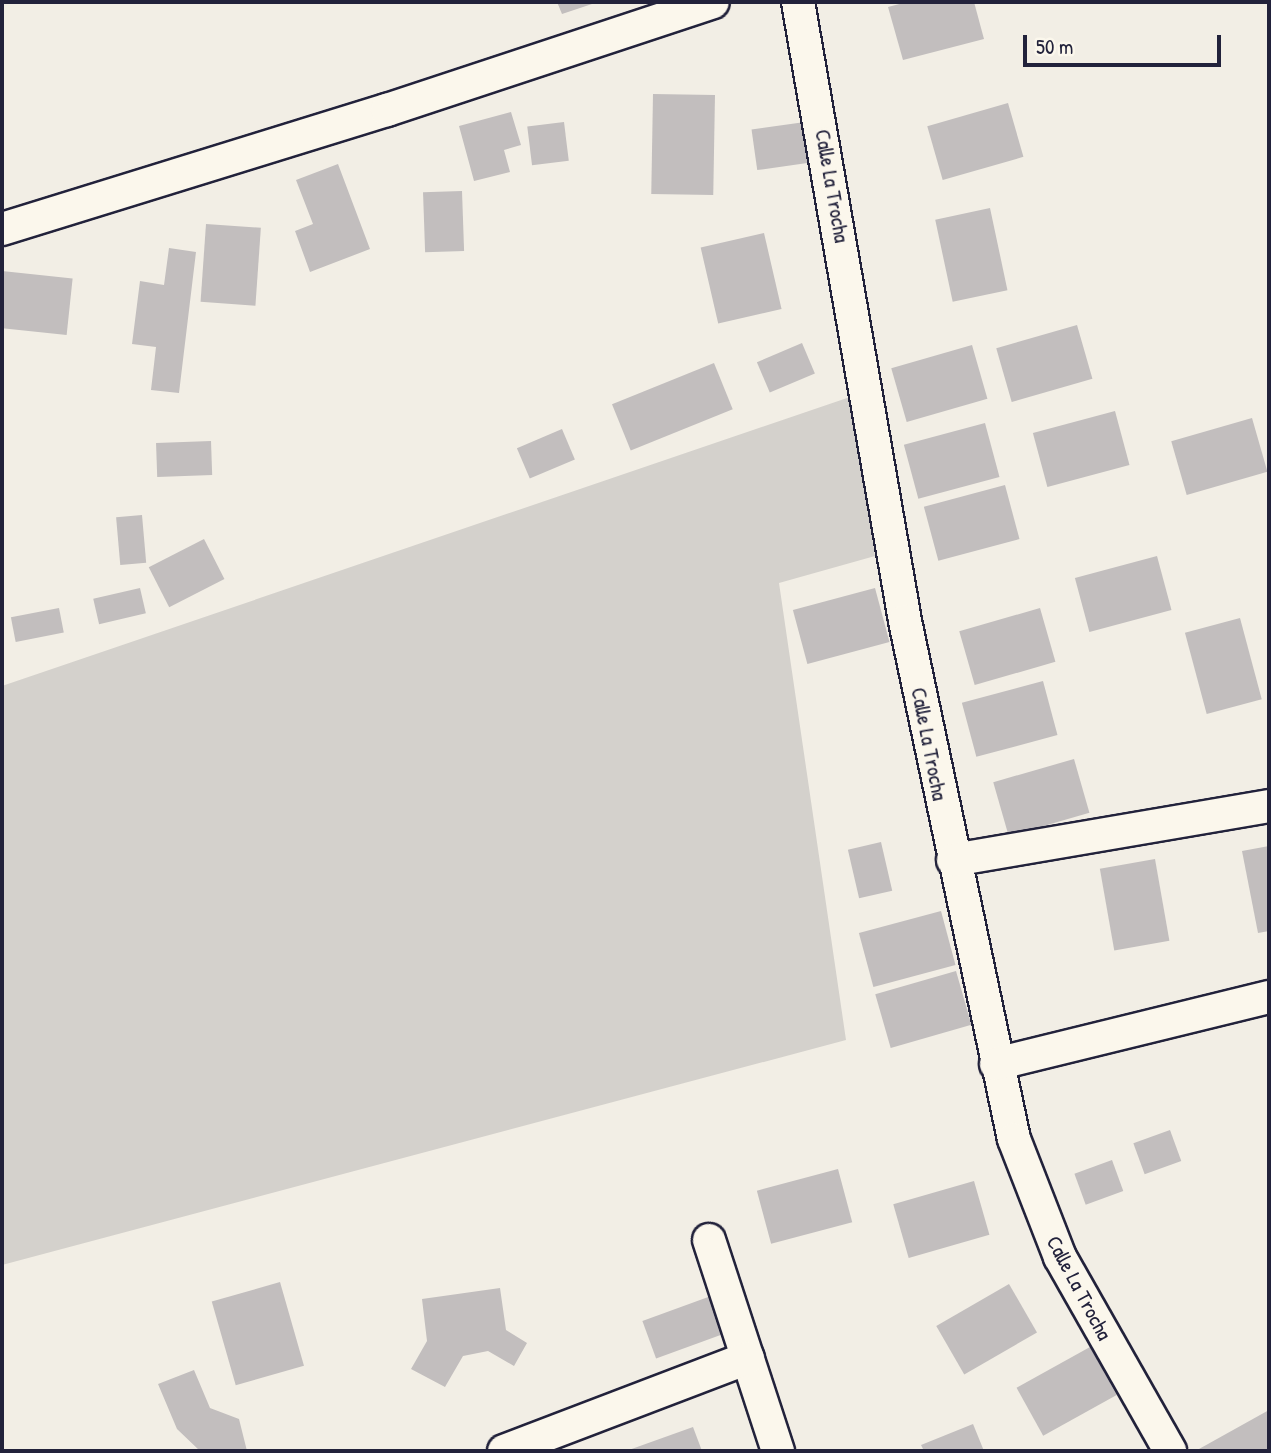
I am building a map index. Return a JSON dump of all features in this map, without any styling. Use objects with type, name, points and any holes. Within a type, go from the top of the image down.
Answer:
[{"type":"street","points":[[2,229],[361,118],[713,2]]},
{"type":"street","name":"Calle La Trocha","points":[[798,2],[905,621],[953,860],[1014,1139],[1038,1208],[1060,1257],[1170,1451]]},
{"type":"street","points":[[953,860],[1269,806]]},
{"type":"street","points":[[996,1064],[1269,997]]},
{"type":"street","points":[[709,1240],[778,1451]]},
{"type":"street","points":[[504,1451],[747,1358]]},
{"type":"shaded area","points":[[850,397],[875,556],[779,583],[846,1040],[2,1265],[2,686]]},
{"type":"building","points":[[557,2],[598,2],[562,14]]},
{"type":"building","points":[[907,2],[974,2],[984,39],[903,60],[888,7]]},
{"type":"building","points":[[653,94],[715,95],[713,195],[651,194]]},
{"type":"building","points":[[1008,103],[1023,157],[943,180],[927,126]]},
{"type":"building","points":[[511,112],[521,145],[504,150],[510,172],[474,181],[459,126]]},
{"type":"building","points":[[564,122],[569,161],[532,165],[527,127]]},
{"type":"building","points":[[805,122],[811,163],[757,170],[752,130]]},
{"type":"building","points":[[338,164],[370,249],[310,272],[295,231],[313,224],[296,180]]},
{"type":"building","points":[[462,191],[464,251],[425,252],[423,192]]},
{"type":"building","points":[[990,208],[1007,290],[953,302],[935,220]]},
{"type":"building","points":[[206,224],[261,228],[255,306],[201,302]]},
{"type":"building","points":[[764,233],[782,309],[718,324],[701,248]]},
{"type":"building","points":[[169,248],[196,252],[179,393],[151,390],[156,347],[132,344],[140,281],[164,285]]},
{"type":"building","points":[[2,271],[73,278],[67,335],[2,328]]},
{"type":"building","points":[[1077,325],[1092,379],[1012,402],[996,348]]},
{"type":"building","points":[[802,343],[815,373],[770,393],[757,362]]},
{"type":"building","points":[[972,345],[987,399],[907,422],[891,368]]},
{"type":"building","points":[[714,363],[733,409],[631,451],[612,404]]},
{"type":"building","points":[[1115,411],[1129,465],[1047,487],[1033,433]]},
{"type":"building","points":[[1252,418],[1267,472],[1187,495],[1171,441]]},
{"type":"building","points":[[985,423],[999,477],[918,499],[904,445]]},
{"type":"building","points":[[562,429],[575,459],[530,479],[517,448]]},
{"type":"building","points":[[211,441],[212,475],[157,477],[156,443]]},
{"type":"building","points":[[1005,485],[1019,539],[938,561],[924,507]]},
{"type":"building","points":[[142,515],[146,563],[120,565],[116,517]]},
{"type":"building","points":[[204,539],[224,579],[169,607],[149,567]]},
{"type":"building","points":[[1157,556],[1171,610],[1089,632],[1075,578]]},
{"type":"building","points":[[140,588],[146,613],[99,624],[93,599]]},
{"type":"building","points":[[875,588],[889,642],[807,664],[793,610]]},
{"type":"building","points":[[59,608],[64,633],[16,642],[11,617]]},
{"type":"building","points":[[1040,608],[1055,662],[975,685],[959,631]]},
{"type":"building","points":[[1240,618],[1262,699],[1207,714],[1185,633]]},
{"type":"building","points":[[1043,681],[1057,735],[976,757],[962,703]]},
{"type":"building","points":[[1074,759],[1089,813],[1009,836],[993,782]]},
{"type":"building","points":[[881,842],[892,891],[859,898],[848,850]]},
{"type":"building","points":[[1269,846],[1269,931],[1258,933],[1242,851]]},
{"type":"building","points":[[1155,859],[1169,941],[1114,950],[1100,869]]},
{"type":"building","points":[[941,911],[955,965],[873,987],[859,933]]},
{"type":"building","points":[[956,971],[971,1025],[891,1048],[875,994]]},
{"type":"building","points":[[1170,1130],[1181,1161],[1145,1174],[1133,1143]]},
{"type":"building","points":[[1112,1160],[1123,1191],[1086,1205],[1074,1174]]},
{"type":"building","points":[[838,1169],[852,1222],[771,1244],[757,1191]]},
{"type":"building","points":[[974,1181],[989,1235],[909,1258],[893,1204]]},
{"type":"building","points":[[280,1282],[304,1366],[236,1385],[212,1302]]},
{"type":"building","points":[[1009,1284],[1037,1332],[964,1374],[936,1326]]},
{"type":"building","points":[[500,1288],[506,1330],[527,1343],[514,1366],[488,1351],[463,1356],[445,1387],[411,1369],[427,1341],[422,1299]]},
{"type":"building","points":[[711,1296],[725,1334],[656,1359],[642,1321]]},
{"type":"building","points":[[1090,1347],[1117,1395],[1043,1436],[1017,1388]]},
{"type":"building","points":[[194,1370],[210,1408],[239,1419],[247,1451],[200,1451],[177,1429],[158,1384]]},
{"type":"building","points":[[1269,1410],[1269,1451],[1200,1451],[1199,1449]]},
{"type":"building","points":[[973,1424],[984,1451],[924,1451],[921,1445]]},
{"type":"building","points":[[693,1427],[702,1451],[626,1451]]}]
